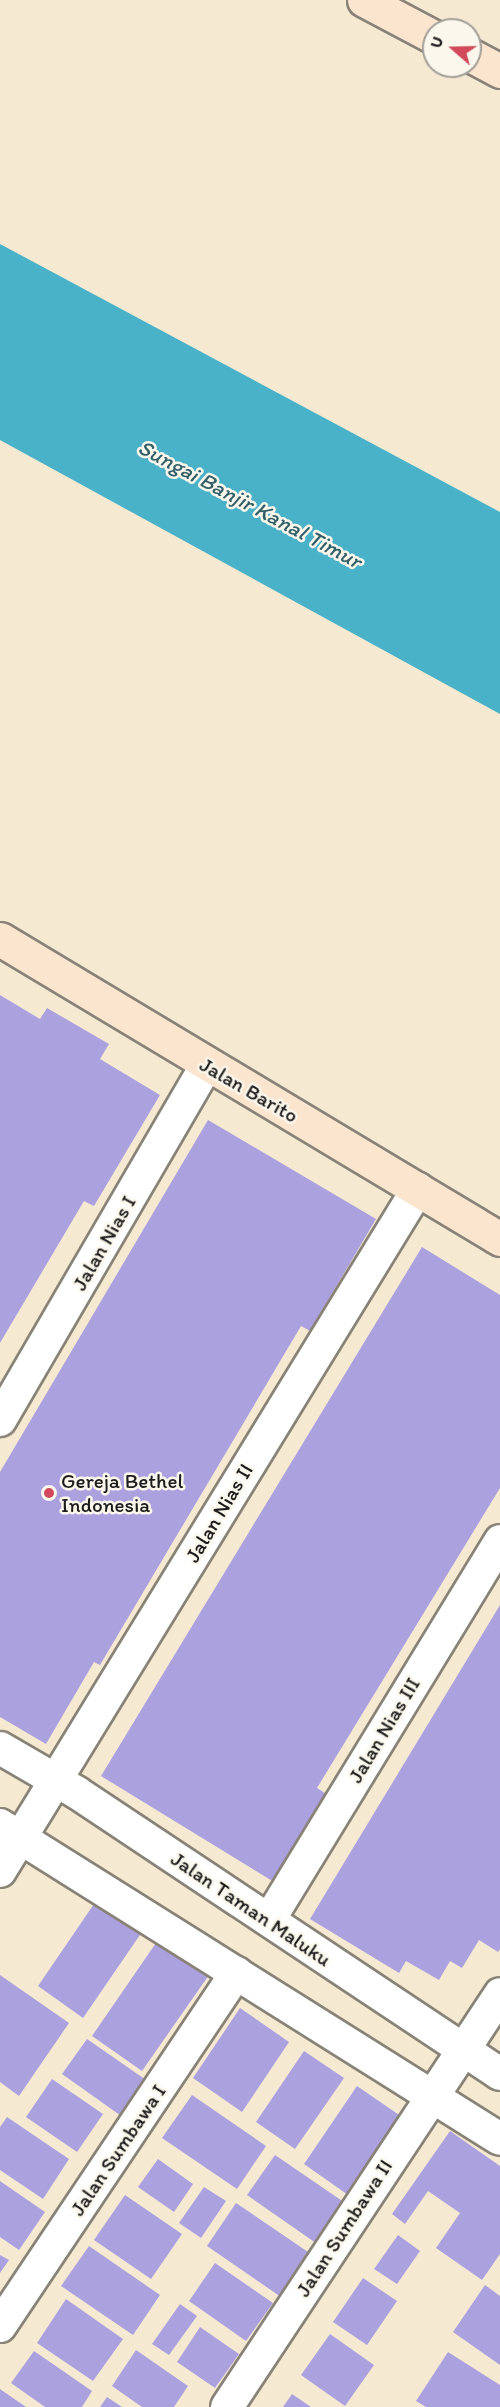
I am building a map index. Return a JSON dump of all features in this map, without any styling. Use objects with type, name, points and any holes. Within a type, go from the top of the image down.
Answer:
[{"type":"street","points":[[365,0],[422,30]]},
{"type":"street","points":[[482,61],[500,71]]},
{"type":"street","name":"Jalan Barito","points":[[0,939],[500,1239]]},
{"type":"street","name":"Jalan Nias I","points":[[0,1420],[207,1065]]},
{"type":"street","name":"Jalan Nias II","points":[[0,1871],[10,1831],[56,1779],[418,1189]]},
{"type":"street","name":"Jalan Nias III","points":[[269,1920],[500,1541]]},
{"type":"street","name":"Jalan Taman Maluku","points":[[0,1748],[56,1779],[500,2074]]},
{"type":"street","points":[[10,1831],[500,2139]]},
{"type":"street","name":"Jalan Sumbawa I","points":[[0,2326],[236,1973]]},
{"type":"street","name":"Jalan Sumbawa II","points":[[227,2407],[500,1994]]},
{"type":"water","name":"Sungai Banjir Kanal Timur","points":[[0,244],[500,512],[500,714],[0,440]]},
{"type":"building","points":[[0,995],[40,1019],[47,1008],[109,1044],[100,1059],[160,1095],[94,1206],[84,1201],[0,1343]]},
{"type":"building","points":[[208,1120],[376,1219],[310,1331],[301,1326],[100,1665],[94,1662],[46,1744],[0,1717],[0,1472]]},
{"type":"building","points":[[422,1247],[500,1295],[500,1488],[317,1788],[328,1795],[274,1882],[101,1776]]},
{"type":"building","points":[[500,1605],[500,1949],[498,1952],[479,1940],[462,1968],[450,1961],[439,1980],[406,1961],[399,1973],[310,1919]]},
{"type":"building","points":[[96,1901],[142,1932],[83,2018],[38,1986]]},
{"type":"building","points":[[158,1940],[209,1975],[142,2071],[92,2036]]},
{"type":"building","points":[[0,1975],[69,2023],[19,2096],[0,2082]]},
{"type":"building","points":[[240,2008],[289,2042],[242,2112],[193,2078]]},
{"type":"building","points":[[87,2039],[149,2082],[124,2118],[62,2074]]},
{"type":"building","points":[[304,2051],[344,2078],[295,2149],[256,2122]]},
{"type":"building","points":[[52,2079],[103,2114],[77,2152],[26,2117]]},
{"type":"building","points":[[357,2086],[405,2119],[351,2197],[304,2164]]},
{"type":"building","points":[[192,2095],[266,2146],[237,2189],[162,2138]]},
{"type":"building","points":[[7,2117],[69,2159],[43,2199],[0,2170],[0,2127]]},
{"type":"building","points":[[450,2131],[500,2166],[500,2254],[482,2280],[436,2248],[460,2213],[428,2191],[405,2224],[392,2214]]},
{"type":"building","points":[[275,2155],[351,2207],[323,2248],[247,2195]]},
{"type":"building","points":[[158,2159],[193,2184],[174,2212],[138,2187]]},
{"type":"building","points":[[0,2181],[45,2212],[19,2250],[0,2237]]},
{"type":"building","points":[[204,2187],[226,2201],[201,2238],[179,2223]]},
{"type":"building","points":[[125,2195],[182,2234],[151,2279],[94,2240]]},
{"type":"building","points":[[236,2203],[311,2254],[281,2297],[207,2246]]},
{"type":"building","points":[[398,2235],[420,2251],[397,2284],[374,2269]]},
{"type":"building","points":[[89,2246],[160,2295],[133,2335],[61,2286]]},
{"type":"building","points":[[0,2255],[9,2260],[0,2273]]},
{"type":"building","points":[[215,2263],[273,2303],[246,2341],[189,2301]]},
{"type":"building","points":[[363,2278],[397,2301],[367,2345],[333,2322]]},
{"type":"building","points":[[485,2285],[500,2296],[500,2365],[453,2332]]},
{"type":"building","points":[[66,2299],[123,2339],[93,2381],[37,2343]]},
{"type":"building","points":[[180,2304],[197,2316],[169,2355],[152,2344]]},
{"type":"building","points":[[200,2327],[239,2354],[215,2388],[177,2362]]},
{"type":"building","points":[[330,2334],[374,2365],[345,2406],[301,2375]]},
{"type":"building","points":[[136,2350],[188,2386],[174,2407],[142,2407],[112,2386]]},
{"type":"building","points":[[34,2351],[92,2391],[82,2407],[45,2407],[11,2383]]},
{"type":"building","points":[[448,2352],[500,2385],[500,2407],[426,2407],[416,2401]]},
{"type":"building","points":[[0,2389],[26,2407],[0,2407]]},
{"type":"building","points":[[292,2394],[311,2407],[283,2407]]},
{"type":"building","points":[[107,2397],[122,2407],[100,2407]]},
{"type":"place","name":"Gereja Bethel Indonesia","points":[[49,1493]]}]
